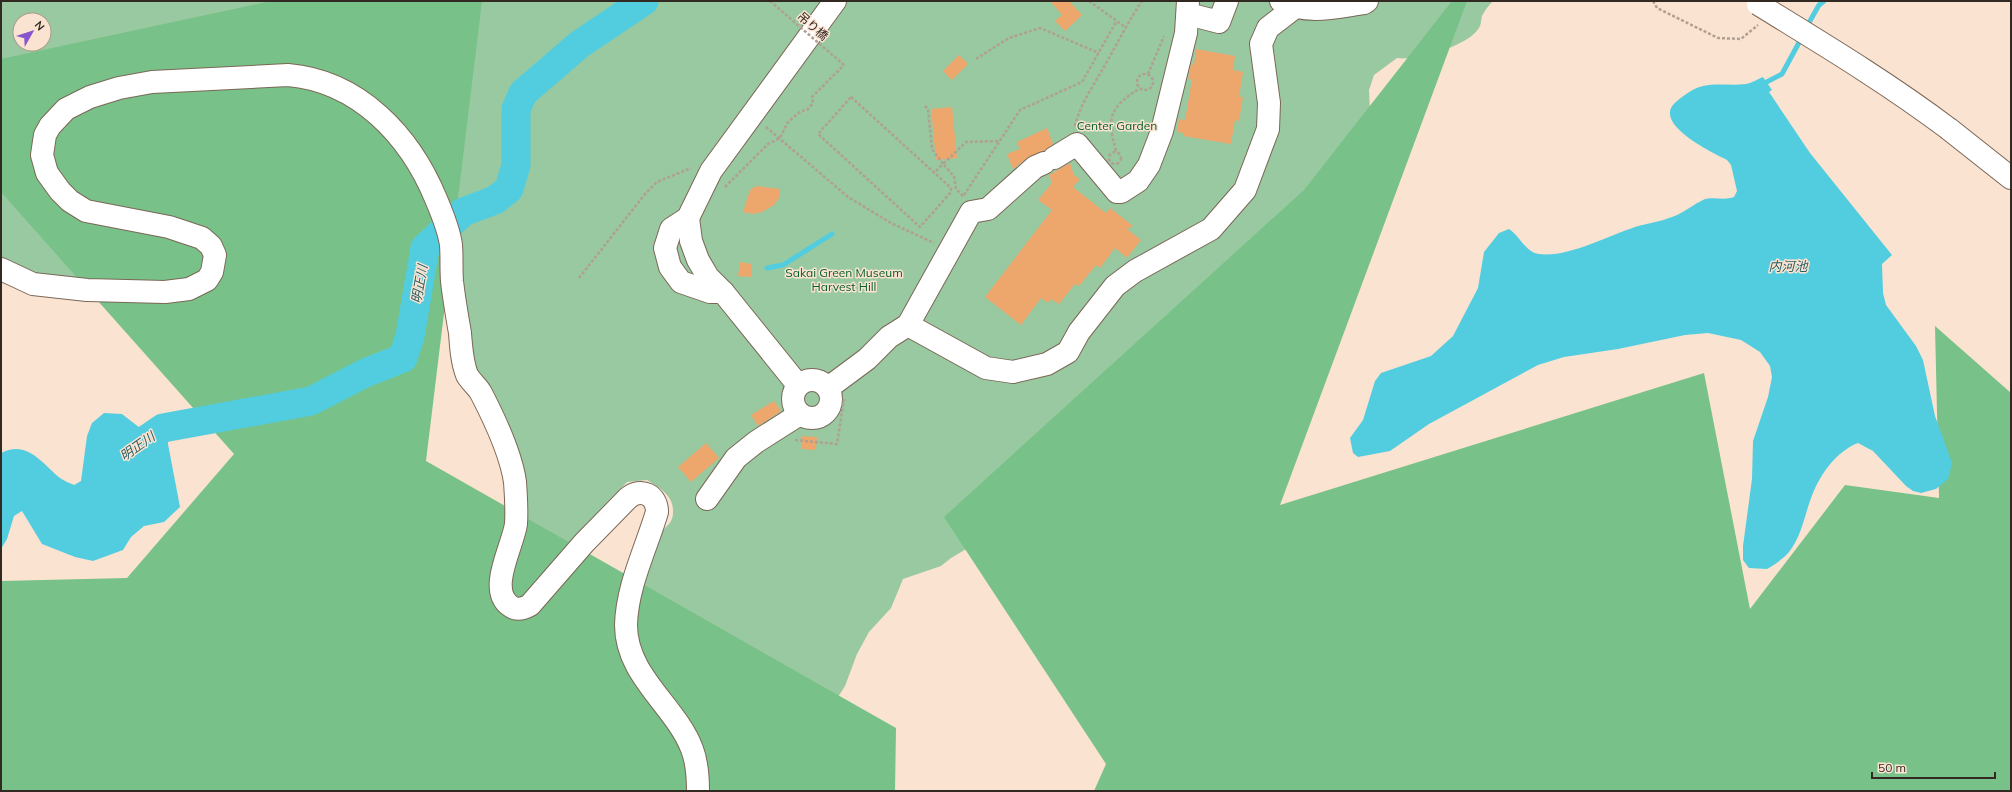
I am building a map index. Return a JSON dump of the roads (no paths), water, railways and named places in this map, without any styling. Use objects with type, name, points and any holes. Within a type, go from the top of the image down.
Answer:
[{"type":"street","points":[[798,385],[723,292],[708,277],[698,260],[691,241],[688,218],[699,175],[711,172],[835,1]]},
{"type":"street","points":[[828,388],[867,359],[889,337],[908,325],[950,250],[967,204],[988,209],[1035,167],[1077,144],[1117,192],[1121,192],[1138,181],[1149,165],[1162,131],[1186,33],[1188,8],[1219,22],[1227,1]]},
{"type":"street","points":[[908,325],[986,368],[1014,372],[1046,364],[1068,352],[1079,332],[1115,286],[1135,272],[1211,229],[1245,190],[1268,129],[1269,103],[1261,44],[1268,28],[1287,4],[1319,9],[1364,3],[1367,1]]},
{"type":"street","points":[[1757,9],[1882,81],[1949,129],[2011,178]]},
{"type":"street","points":[[1,269],[33,284],[87,290],[165,292],[189,289],[208,280],[212,272],[215,255],[212,246],[202,238],[149,222],[111,217],[86,211],[70,201],[60,191],[47,173],[42,155],[44,140],[50,126],[66,109],[90,97],[135,85],[288,75],[304,77],[334,86],[370,107],[404,142],[421,167],[439,206],[450,240],[452,280],[461,352],[468,376],[480,392],[492,415],[507,454],[514,480],[517,502],[516,526],[501,580],[504,600],[512,608],[516,609],[530,605],[584,543],[632,494],[640,492],[646,493],[651,497],[655,501],[657,512],[629,598],[626,626],[636,665],[676,721],[692,750],[698,791]]},
{"type":"street","points":[[688,218],[671,229],[665,248],[670,267],[681,282],[710,292],[723,292]]},
{"type":"street","points":[[814,379],[828,388],[831,401],[825,413],[813,418],[800,414],[796,410],[792,397],[798,385],[814,379]]},
{"type":"street","points":[[707,499],[736,458],[800,414]]},
{"type":"water","name":"内河池","points":[[1763,77],[1772,90],[1769,92],[1810,153],[1892,255],[1882,264],[1883,293],[1886,305],[1916,346],[1923,360],[1935,416],[1952,463],[1948,479],[1936,489],[1921,493],[1913,491],[1906,486],[1873,451],[1858,443],[1842,452],[1828,466],[1813,492],[1799,534],[1789,552],[1767,569],[1749,568],[1743,560],[1743,546],[1752,479],[1753,441],[1768,397],[1772,377],[1770,366],[1760,352],[1741,340],[1708,333],[1685,335],[1618,349],[1564,357],[1538,365],[1429,424],[1390,451],[1358,457],[1353,453],[1350,438],[1363,420],[1375,381],[1381,373],[1431,356],[1453,336],[1478,288],[1484,252],[1499,233],[1509,229],[1530,251],[1534,253],[1562,253],[1575,250],[1635,227],[1672,217],[1703,200],[1710,198],[1726,199],[1734,197],[1737,191],[1731,165],[1727,160],[1697,144],[1686,136],[1671,118],[1670,110],[1677,101],[1689,92],[1700,87],[1708,85],[1746,84]]},
{"type":"water","points":[[104,413],[122,414],[140,428],[164,423],[180,507],[164,522],[144,526],[131,537],[123,550],[93,561],[75,557],[42,544],[22,511],[14,516],[7,539],[1,549],[1,453],[10,449],[27,451],[41,460],[60,478],[74,485],[81,481],[87,436],[92,423]]},
{"type":"waterway","name":"明正川","points":[[131,450],[163,428],[311,401],[365,373],[403,358],[410,336],[425,248],[463,212],[495,200],[509,189],[516,165],[516,109],[523,93],[580,44],[644,1]]},
{"type":"waterway","points":[[1806,28],[1819,5],[1824,1]]},
{"type":"waterway","points":[[1761,85],[1782,74],[1802,37]]},
{"type":"waterway","points":[[767,268],[783,265],[832,234]]},
{"type":"park label","name":"Center Garden","points":[[1117,125]]},
{"type":"park label","name":"Sakai Green Museum Harvest Hill","points":[[844,279]]}]
